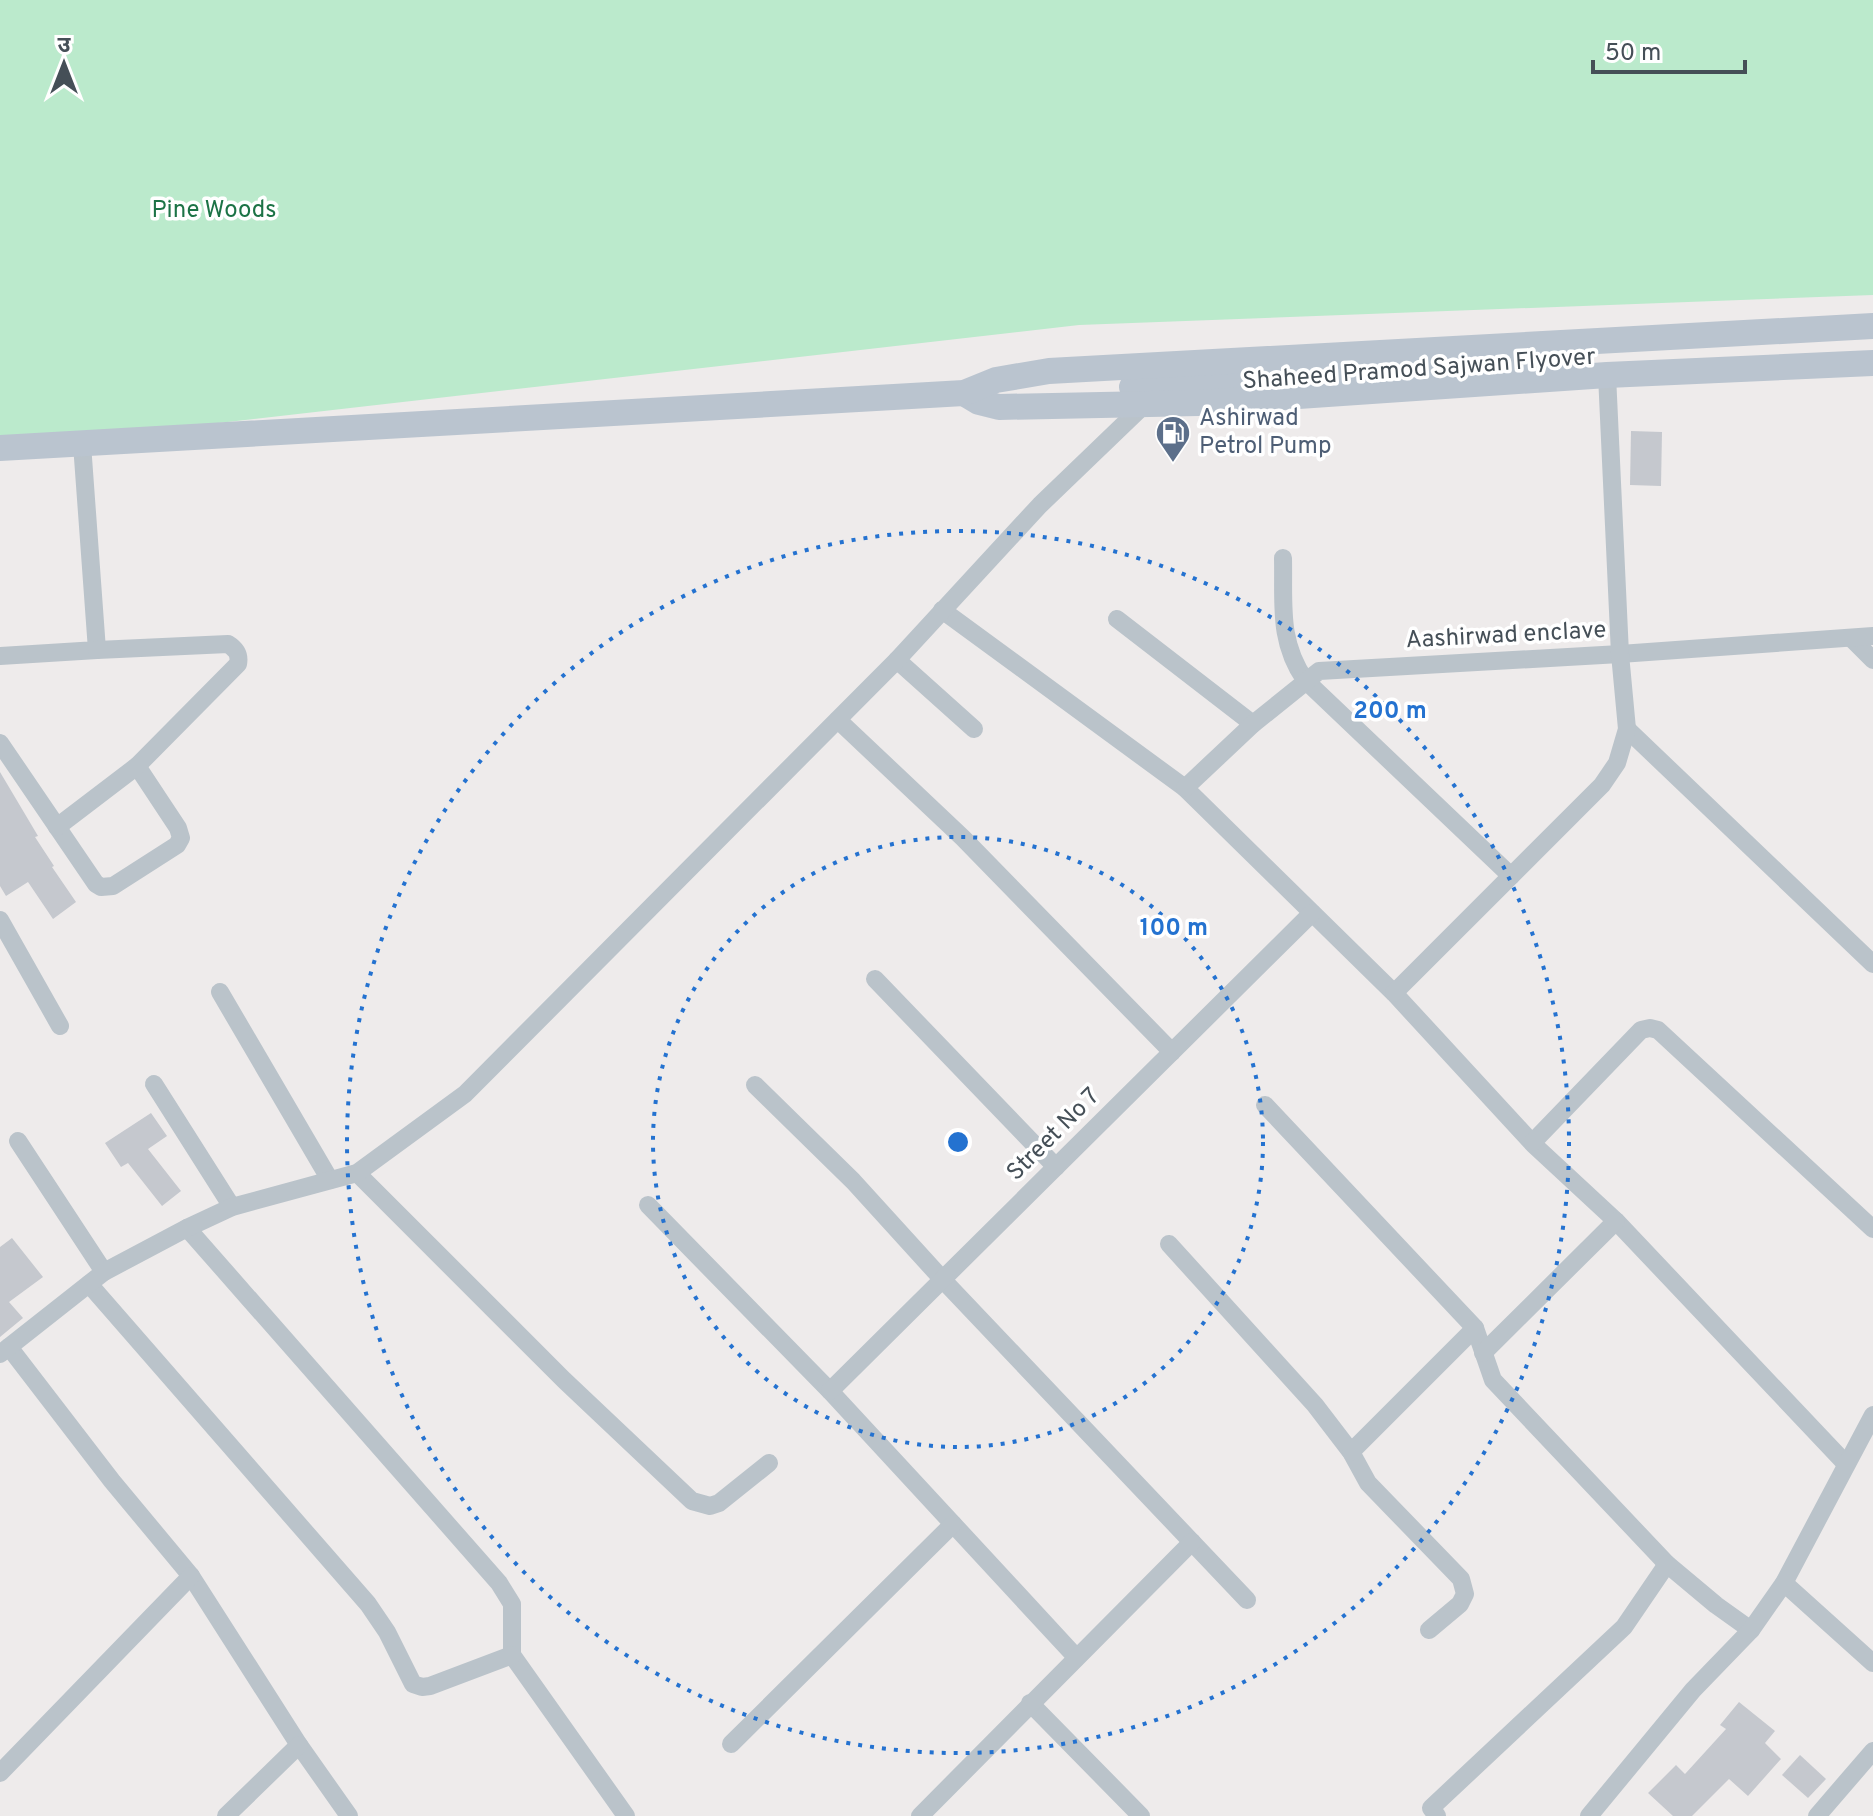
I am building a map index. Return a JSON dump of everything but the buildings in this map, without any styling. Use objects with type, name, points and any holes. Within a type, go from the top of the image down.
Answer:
[{"type":"main road","points":[[964,393],[996,380],[1049,371],[1873,326]]},
{"type":"main road","name":"Shaheed Pramod Sajwan Flyover","points":[[0,448],[964,393],[1196,384],[1873,341]]},
{"type":"main road","points":[[964,393],[979,402],[999,407],[1198,403],[1607,375],[1873,363]]},
{"type":"street","points":[[1394,993],[1602,785],[1617,763],[1627,729],[1620,654],[1607,375]]},
{"type":"street","points":[[349,1816],[299,1745],[191,1576],[4,1351],[104,1272],[232,1207],[357,1173],[465,1094],[897,660],[1040,505],[1145,404]]},
{"type":"street","points":[[82,444],[97,650]]},
{"type":"street","points":[[1283,558],[1284,638],[1292,661],[1305,680],[1511,876]]},
{"type":"street","points":[[942,610],[1185,788],[1394,993],[1533,1142],[1616,1221],[1846,1464]]},
{"type":"street","points":[[1117,619],[1253,724]]},
{"type":"street","name":"Aashirwad enclave","points":[[1185,788],[1253,724],[1319,671],[1873,636]]},
{"type":"street","points":[[1851,638],[1873,660]]},
{"type":"street","points":[[0,656],[228,644],[236,649],[240,657],[238,664],[137,766],[57,827]]},
{"type":"street","points":[[897,660],[974,729]]},
{"type":"street","points":[[838,720],[963,838],[1172,1052]]},
{"type":"street","points":[[1627,729],[1873,964]]},
{"type":"street","points":[[0,743],[101,887],[113,886],[177,845],[181,838],[181,833],[137,766]]},
{"type":"street","name":"Street No 7","points":[[830,1391],[1312,913]]},
{"type":"street","points":[[0,920],[60,1026]]},
{"type":"street","points":[[875,979],[1056,1167]]},
{"type":"street","points":[[220,992],[330,1180]]},
{"type":"street","points":[[1533,1142],[1641,1030],[1658,1030],[1873,1229]]},
{"type":"street","points":[[154,1084],[232,1207]]},
{"type":"street","points":[[755,1085],[853,1181],[1247,1600]]},
{"type":"street","points":[[1265,1105],[1475,1328],[1493,1380],[1667,1564],[1751,1630]]},
{"type":"street","points":[[18,1141],[104,1272]]},
{"type":"street","points":[[357,1173],[564,1380],[692,1501],[710,1506],[719,1503],[769,1463]]},
{"type":"street","points":[[648,1205],[830,1391],[1076,1657]]},
{"type":"street","points":[[1483,1353],[1616,1221]]},
{"type":"street","points":[[187,1228],[499,1583],[512,1604],[512,1655],[626,1816]]},
{"type":"street","points":[[1169,1244],[1315,1405],[1351,1452],[1368,1483],[1465,1587],[1460,1604],[1429,1630]]},
{"type":"street","points":[[89,1284],[368,1604],[387,1632],[413,1684],[430,1686],[512,1655]]},
{"type":"street","points":[[1351,1452],[1475,1328]]},
{"type":"street","points":[[1589,1816],[1693,1690],[1751,1630],[1784,1583],[1873,1415]]},
{"type":"street","points":[[731,1744],[953,1524]]},
{"type":"street","points":[[920,1816],[1192,1542]]},
{"type":"street","points":[[1430,1813],[1624,1627],[1667,1564]]},
{"type":"street","points":[[0,1773],[191,1576]]},
{"type":"street","points":[[1784,1583],[1873,1663]]},
{"type":"street","points":[[1030,1703],[1141,1816]]},
{"type":"street","points":[[226,1816],[299,1745]]},
{"type":"street","points":[[1817,1816],[1873,1751]]},
{"type":"green space","name":"Pine Woods","points":[[0,0],[1873,0],[1873,295],[1079,325],[0,448]]},
{"type":"place","name":"Ashirwad Petrol Pump","points":[[1173,464]]}]
